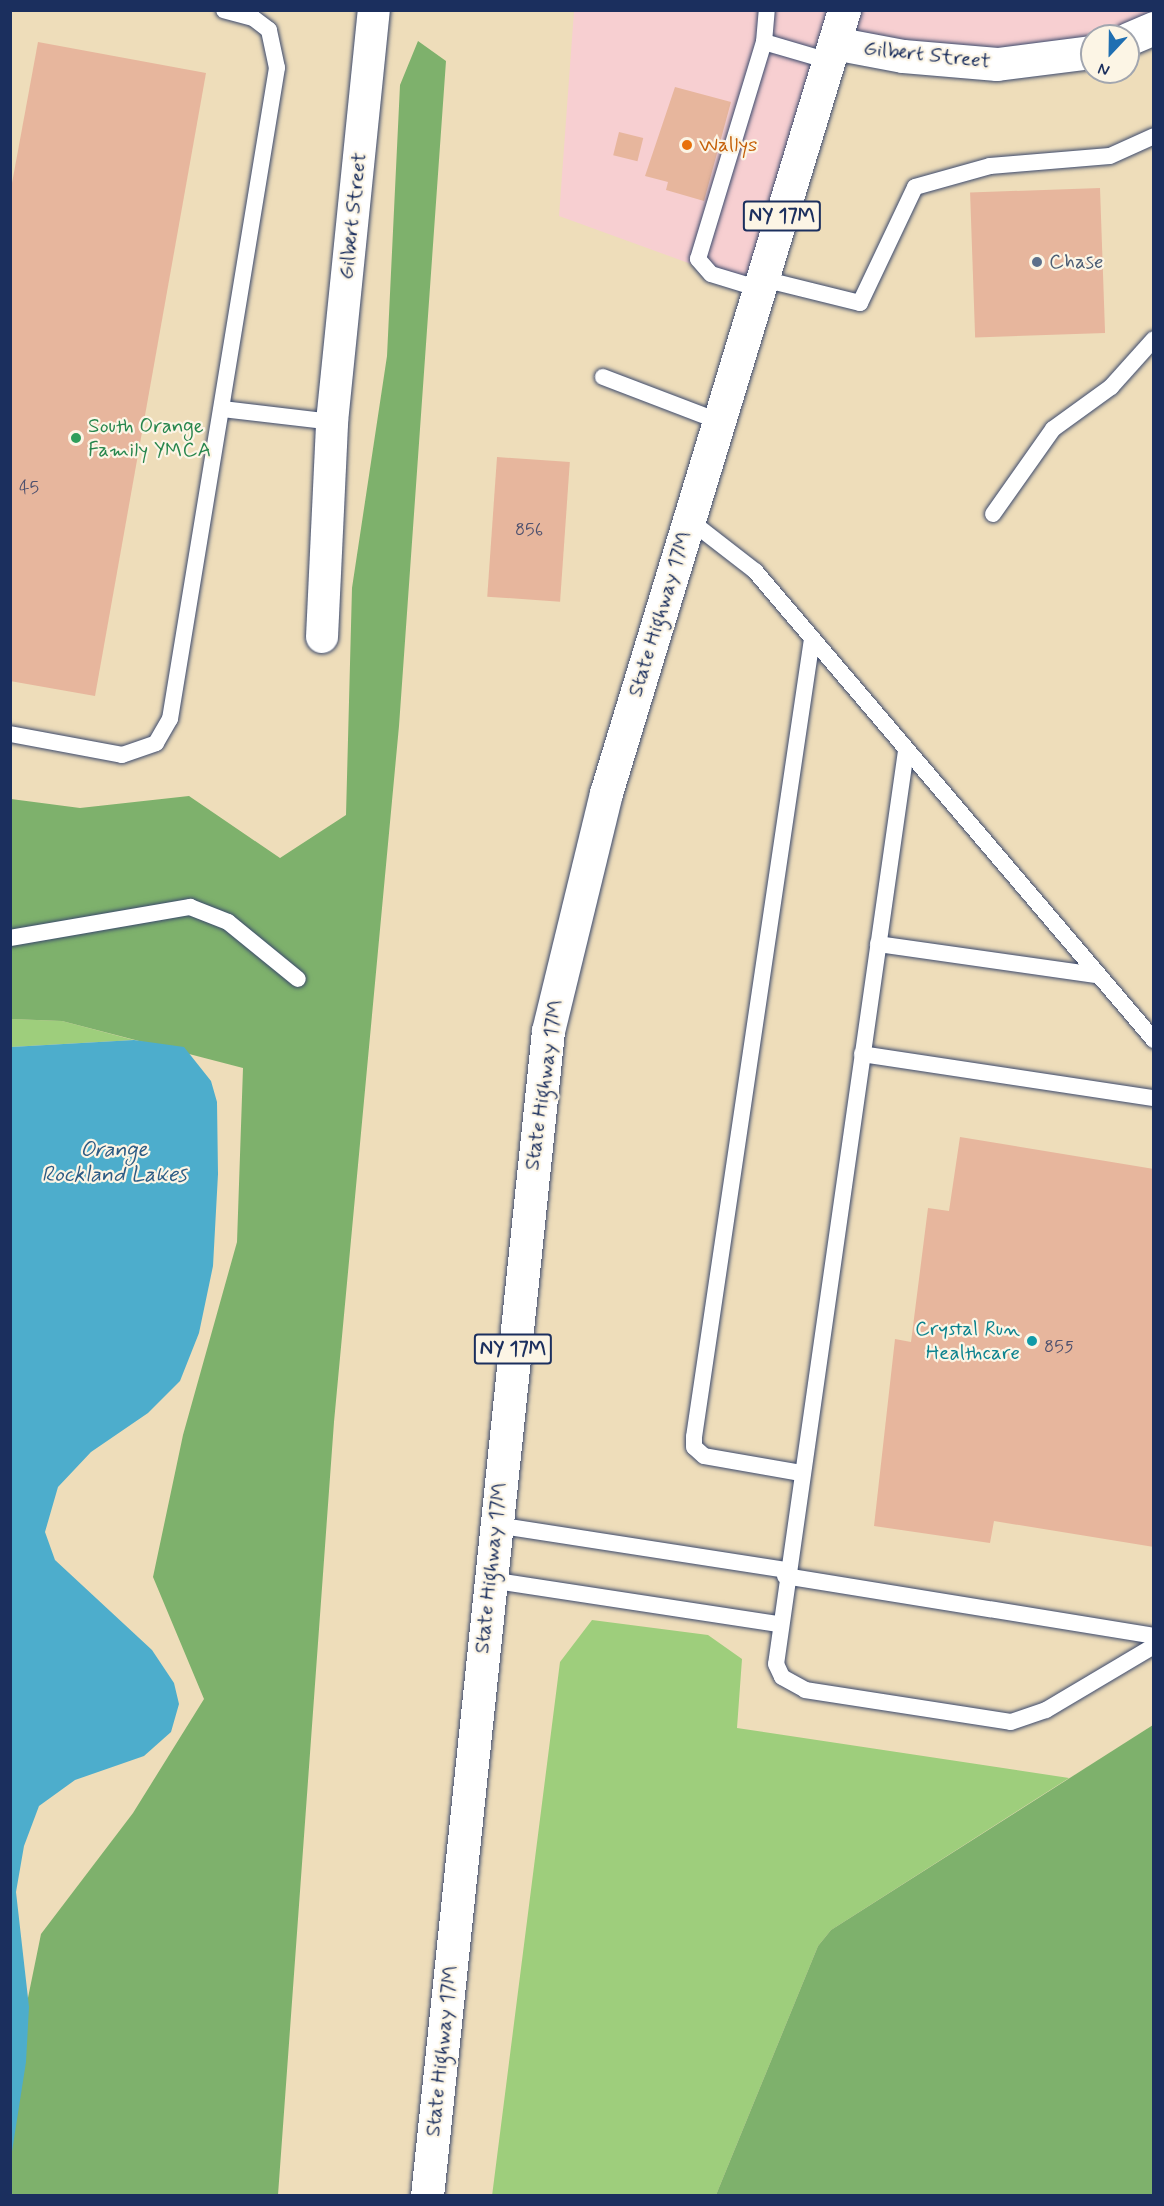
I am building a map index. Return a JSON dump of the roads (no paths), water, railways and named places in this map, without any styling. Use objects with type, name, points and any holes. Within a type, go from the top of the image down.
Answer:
[{"type":"main road","name":"State Highway 17M","points":[[427,2196],[548,1031],[606,793],[844,10]]},
{"type":"main road","points":[[1140,34],[1154,28]]},
{"type":"main road","name":"Gilbert Street","points":[[832,52],[997,64],[1080,54]]},
{"type":"street","name":"Gilbert Street","points":[[322,637],[332,423],[374,10]]},
{"type":"lane","points":[[10,734],[122,755],[145,750],[164,732],[189,618],[277,68],[269,30],[253,18],[224,10]]},
{"type":"lane","points":[[767,10],[764,42],[699,259],[711,274],[860,303],[915,187],[990,166],[1110,156],[1154,136]]},
{"type":"lane","points":[[764,42],[832,52]]},
{"type":"lane","points":[[993,514],[1053,429],[1111,387],[1154,339]]},
{"type":"lane","points":[[603,377],[718,421]]},
{"type":"lane","points":[[222,409],[332,423]]},
{"type":"lane","points":[[688,519],[755,571],[1154,1040]]},
{"type":"lane","points":[[801,1473],[704,1456],[694,1447],[694,1437],[812,639]]},
{"type":"lane","points":[[906,751],[786,1573],[776,1664],[792,1685],[1011,1722],[1046,1710],[1154,1646]]},
{"type":"lane","points":[[10,938],[190,907],[228,922],[298,979]]},
{"type":"lane","points":[[878,944],[1097,975]]},
{"type":"lane","points":[[862,1054],[1154,1098]]},
{"type":"lane","points":[[496,1526],[1154,1636]]},
{"type":"lane","points":[[490,1580],[779,1624]]},
{"type":"water","name":"Orange Rockland Lakes","points":[[134,1040],[184,1047],[211,1081],[217,1102],[218,1174],[213,1266],[199,1333],[180,1381],[148,1413],[91,1452],[58,1487],[45,1532],[55,1560],[152,1650],[174,1683],[179,1704],[171,1732],[144,1756],[75,1780],[39,1806],[24,1846],[16,1892],[29,2007],[26,2062],[11,2158],[11,1047]]},
{"type":"place","name":"Wallys","points":[[687,145]]},
{"type":"place","name":"Chase","points":[[1037,262]]},
{"type":"place","name":"South Orange Family YMCA","points":[[76,438]]},
{"type":"place","name":"Crystal Run Healthcare","points":[[1032,1341]]}]
